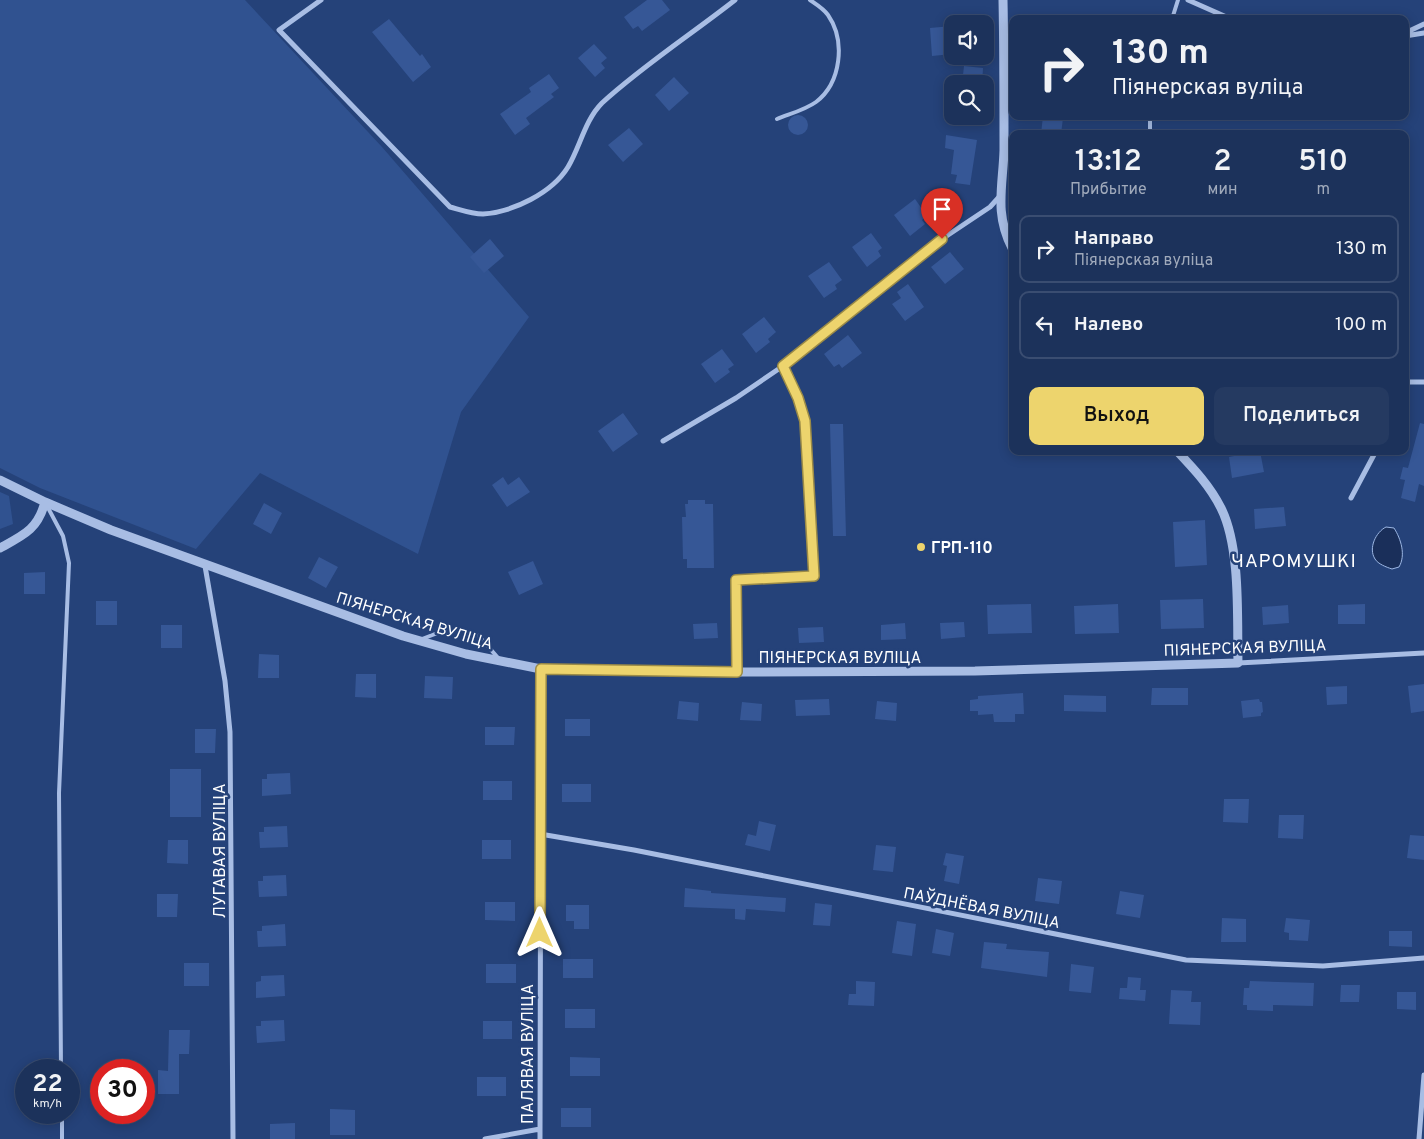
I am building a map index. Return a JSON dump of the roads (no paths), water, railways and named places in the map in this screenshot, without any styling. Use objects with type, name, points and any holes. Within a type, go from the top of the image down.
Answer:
[{"type":"street","points":[[321,0],[279,30],[450,207],[482,214],[502,211],[520,205],[558,179],[568,168],[600,106],[735,0]]},
{"type":"street","points":[[1003,0],[1004,164],[1000,196],[1004,227],[1009,240]]},
{"type":"street","points":[[1188,0],[1222,15]]},
{"type":"street","points":[[1409,33],[1424,24]]},
{"type":"street","points":[[1409,35],[1424,33]]},
{"type":"street","points":[[663,441],[736,398],[783,366],[942,239],[990,206],[1000,196]]},
{"type":"street","points":[[737,672],[736,580],[814,576],[805,421],[798,398],[783,366]]},
{"type":"street","points":[[1409,382],[1424,382]]},
{"type":"street","points":[[1181,455],[1207,484],[1228,525],[1234,554],[1238,663]]},
{"type":"street","points":[[1351,498],[1374,455]]},
{"type":"street","name":"ПІЯНЕРСКАЯ ВУЛІЦА","points":[[0,480],[45,502],[205,566],[419,641],[503,663],[541,669],[737,672],[975,671],[1238,663],[1424,653]]},
{"type":"street","points":[[0,548],[31,529],[40,519],[45,502]]},
{"type":"street","name":"ЛУГАВАЯ ВУЛІЦА","points":[[205,566],[225,681],[230,732],[233,1139]]},
{"type":"street","name":"ПАЛЯВАЯ ВУЛІЦА","points":[[540,1139],[541,669]]},
{"type":"street","name":"ПАЎДНЁВАЯ ВУЛІЦА","points":[[540,834],[644,852],[1186,960],[1322,966],[1424,958]]},
{"type":"street","points":[[1419,1139],[1424,1075]]},
{"type":"street","points":[[485,1139],[540,1129]]},
{"type":"lane","points":[[776,119],[815,103],[831,86],[839,62],[835,32],[828,14],[810,0]]},
{"type":"lane","points":[[1173,15],[1178,0]]},
{"type":"lane","points":[[45,502],[63,536],[69,564],[59,793],[61,1059]]},
{"type":"lane","points":[[419,641],[448,629],[479,636],[503,663]]},
{"type":"lane","points":[[62,1124],[62,1139]]},
{"type":"place","name":"ГРП-110","points":[[921,547]]},
{"type":"district","name":"ЧАРОМУШКІ","points":[[1294,560]]}]
